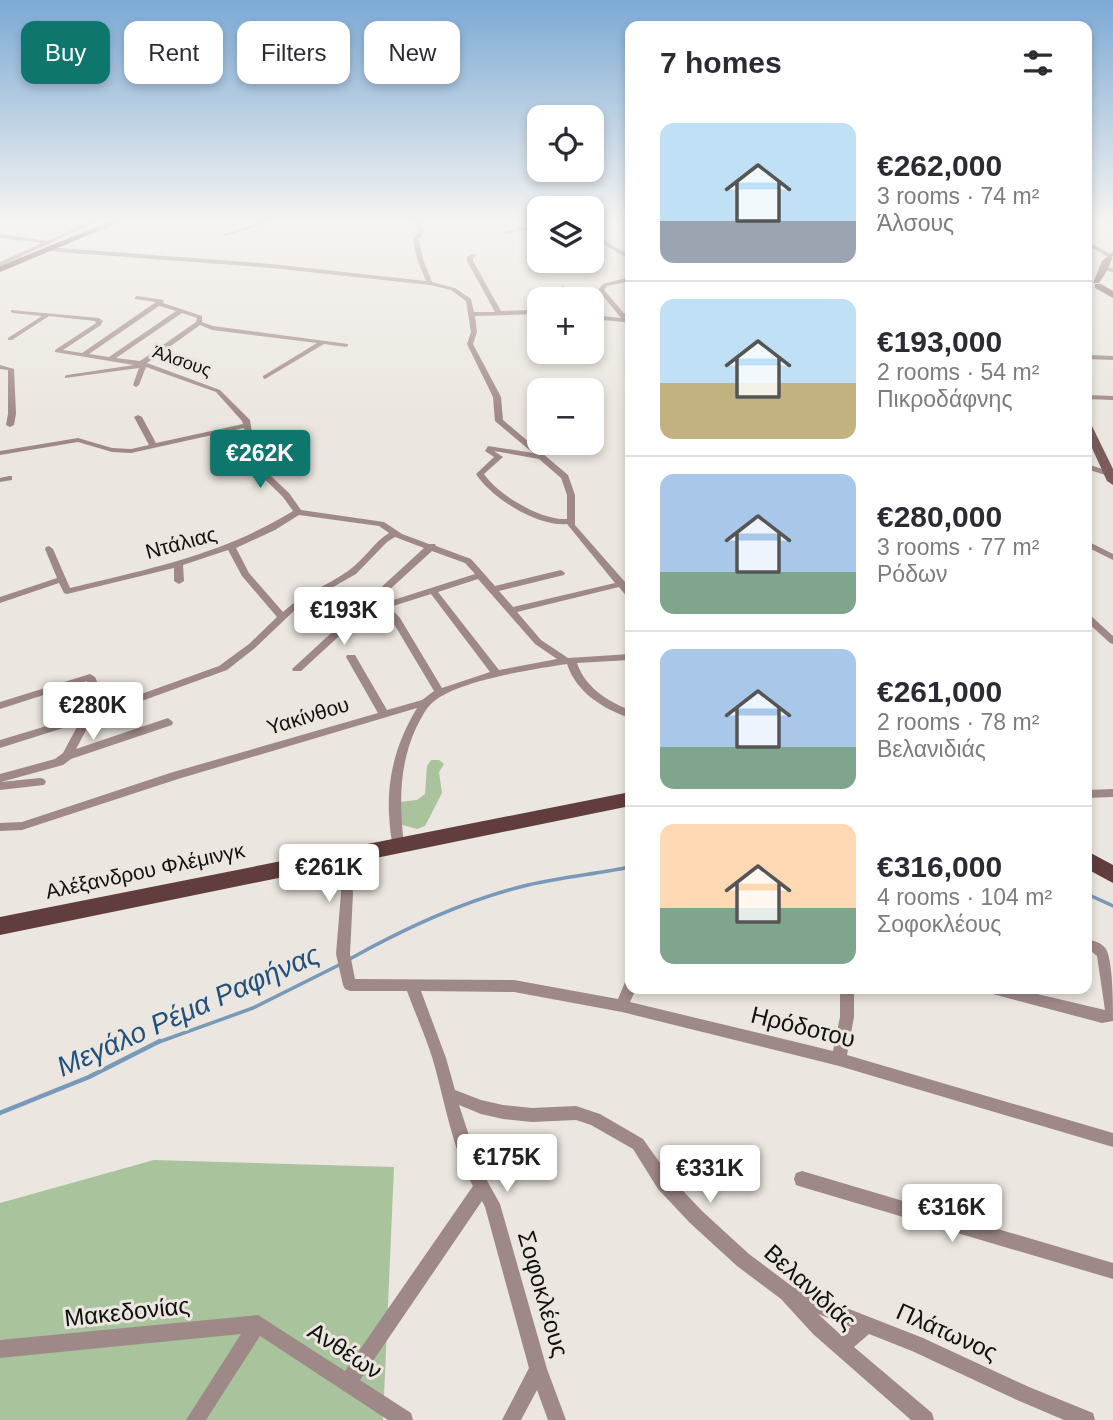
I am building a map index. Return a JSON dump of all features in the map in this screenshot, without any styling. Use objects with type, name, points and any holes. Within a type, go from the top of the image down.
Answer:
[{"type":"main road","name":"Αλέξανδρου Φλέμινγκ","points":[[0,926],[625,800]]},
{"type":"main road","points":[[1092,862],[1113,875]]},
{"type":"street","points":[[440,285],[469,300],[474,332],[470,344],[497,397],[497,418],[544,458],[569,484],[569,521],[625,588]]},
{"type":"street","points":[[483,285],[498,312]]},
{"type":"street","points":[[605,285],[601,290],[625,318]]},
{"type":"street","points":[[1095,285],[1113,295]]},
{"type":"street","points":[[83,355],[162,301],[137,298]]},
{"type":"street","points":[[67,377],[144,364],[199,323],[200,317],[159,304]]},
{"type":"street","points":[[112,358],[181,310]]},
{"type":"street","name":"Άλσους","points":[[13,311],[100,321],[57,351],[144,364],[218,391],[241,413],[247,425],[254,464],[286,495],[298,512]]},
{"type":"street","points":[[473,314],[527,312]]},
{"type":"street","points":[[10,339],[47,315]]},
{"type":"street","points":[[604,319],[625,322]]},
{"type":"street","points":[[199,323],[231,331],[346,345]]},
{"type":"street","points":[[265,377],[323,342]]},
{"type":"street","points":[[1092,357],[1113,358]]},
{"type":"street","points":[[136,385],[144,364]]},
{"type":"street","points":[[0,366],[11,369],[10,425]]},
{"type":"street","points":[[1092,397],[1113,398]]},
{"type":"street","points":[[138,417],[154,446]]},
{"type":"street","points":[[0,453],[78,440],[125,452],[247,425]]},
{"type":"street","points":[[1092,446],[1110,477]]},
{"type":"street","points":[[544,458],[491,448],[489,452],[499,457],[480,473],[486,484],[542,518],[556,522],[569,521]]},
{"type":"street","points":[[1092,468],[1110,477]]},
{"type":"street","points":[[298,512],[381,524],[394,533],[468,561],[538,642],[569,661],[582,684],[625,711]]},
{"type":"street","name":"Ντάλιας","points":[[61,579],[67,592],[178,563],[231,547],[298,512]]},
{"type":"street","points":[[0,744],[64,725],[223,668],[252,646],[307,596],[353,572],[394,533]]},
{"type":"street","points":[[297,669],[432,546]]},
{"type":"street","points":[[1092,546],[1113,556]]},
{"type":"street","points":[[231,547],[253,584],[282,617]]},
{"type":"street","points":[[0,600],[61,579],[49,549]]},
{"type":"street","points":[[178,563],[179,581]]},
{"type":"street","points":[[494,589],[561,573]]},
{"type":"street","points":[[384,606],[481,575]]},
{"type":"street","points":[[510,611],[622,584]]},
{"type":"street","points":[[433,591],[497,674]]},
{"type":"street","points":[[372,602],[384,606],[395,618],[440,692]]},
{"type":"street","points":[[1092,623],[1113,641]]},
{"type":"street","points":[[351,657],[383,713]]},
{"type":"street","name":"Υακίνθου","points":[[0,827],[30,824],[174,776],[426,702],[440,692],[497,674],[569,661],[625,657]]},
{"type":"street","points":[[0,706],[90,677],[104,709]]},
{"type":"street","points":[[398,844],[393,810],[399,754],[426,702]]},
{"type":"street","points":[[67,756],[89,715]]},
{"type":"street","points":[[0,778],[53,763],[167,722]]},
{"type":"street","points":[[0,786],[40,782]]},
{"type":"street","points":[[1092,794],[1113,793]]},
{"type":"street","name":"Ηρόδοτου","points":[[344,855],[347,893],[343,960],[350,985],[514,986],[622,1006],[839,1059],[1113,1140]]},
{"type":"street","points":[[1013,994],[1102,1017],[1109,1016],[1112,1011],[1103,954],[1092,946]]},
{"type":"street","name":"Σοφοκλέους","points":[[412,985],[436,1048],[473,1170],[492,1204],[538,1369],[556,1420]]},
{"type":"street","points":[[622,1006],[627,994]]},
{"type":"street","points":[[839,1059],[847,1017],[848,994]]},
{"type":"street","name":"Βελανιδιάς","points":[[448,1094],[503,1112],[532,1115],[576,1113],[595,1119],[638,1144],[664,1182],[696,1217],[743,1260],[786,1293],[840,1346],[925,1420]]},
{"type":"street","points":[[803,1179],[1113,1271]]},
{"type":"street","points":[[348,1382],[482,1187]]},
{"type":"street","name":"Πλάτωνος","points":[[786,1293],[868,1324],[1086,1420]]},
{"type":"street","points":[[195,1420],[258,1324]]},
{"type":"street","name":"Ανθέων","points":[[258,1324],[404,1420]]},
{"type":"street","name":"Μακεδονίας","points":[[0,1349],[258,1324]]},
{"type":"street","points":[[840,1346],[868,1324]]},
{"type":"street","points":[[511,1420],[538,1369]]},
{"type":"green space","points":[[431,760],[439,760],[444,764],[439,772],[442,793],[425,826],[417,829],[399,824],[399,802],[417,800],[425,794],[427,766]]},
{"type":"green space","points":[[154,1160],[394,1167],[383,1420],[0,1420],[0,1203]]},
{"type":"waterway","name":"Μεγάλο Ρέμα Ραφήνας","points":[[348,960],[413,926],[505,891],[625,868]]},
{"type":"waterway","name":"Μεγάλο Ρέμα Ραφήνας","points":[[1092,896],[1113,906]]},
{"type":"waterway","name":"Μεγάλο Ρέμα Ραφήνας","points":[[156,1043],[253,1008],[339,965]]},
{"type":"waterway","name":"Μεγάλο Ρέμα Ραφήνας","points":[[156,1043],[160,1041]]},
{"type":"waterway","name":"Μεγάλο Ρέμα Ραφήνας","points":[[0,1113],[89,1077],[156,1043]]}]
